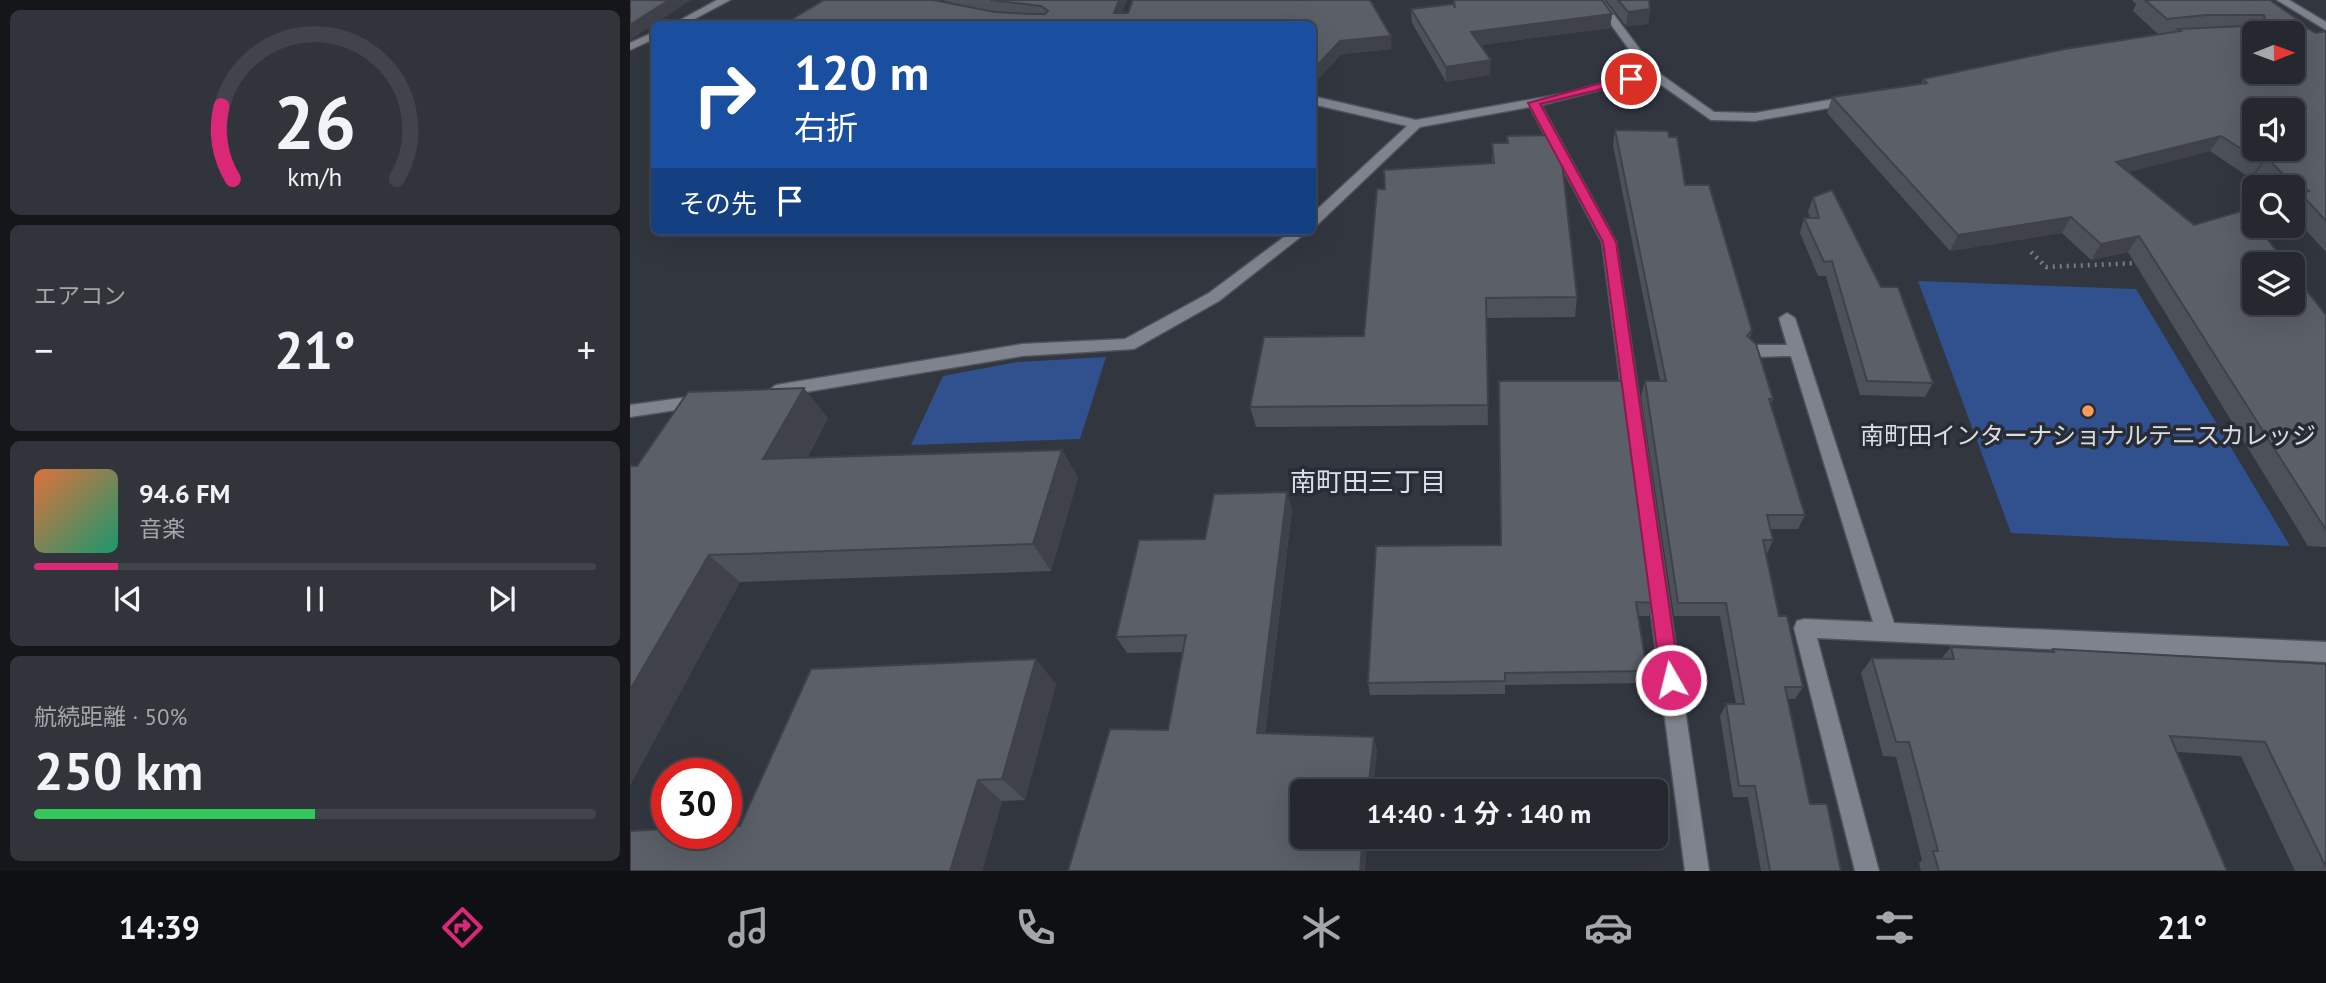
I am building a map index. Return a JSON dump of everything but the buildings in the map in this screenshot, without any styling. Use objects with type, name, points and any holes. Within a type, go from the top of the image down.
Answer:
[{"type":"street","points":[[684,21],[725,0]]},
{"type":"street","points":[[1589,0],[1610,0]]},
{"type":"street","points":[[2282,0],[2326,30]]},
{"type":"street","points":[[1598,1],[1653,73],[1711,116],[1755,117],[1867,97]]},
{"type":"street","points":[[2312,34],[2326,30]]},
{"type":"street","points":[[630,47],[651,36]]},
{"type":"street","points":[[1316,101],[1416,124],[1568,96],[1653,73]]},
{"type":"street","points":[[1534,103],[1609,242],[1698,871]]},
{"type":"street","points":[[1316,218],[1416,124]]},
{"type":"street","points":[[764,393],[1022,350],[1128,345],[1214,297],[1296,235]]},
{"type":"street","points":[[1787,318],[1886,631]]},
{"type":"street","points":[[1753,351],[1797,350]]},
{"type":"street","points":[[630,411],[714,399]]},
{"type":"street","points":[[1867,871],[1804,628],[2326,652]]},
{"type":"path","points":[[2031,252],[2046,267],[2140,263]]},
{"type":"shaded area","name":"南町田インターナショナルテニスカレッジ","points":[[1918,281],[2136,289],[2290,546],[2011,533]]},
{"type":"shaded area","points":[[1106,357],[1080,439],[911,445],[943,376],[1017,362]]},
{"type":"place","name":"南町田インターナショナルテニスカレッジ","points":[[2088,411]]},
{"type":"district","name":"南町田三丁目","points":[[1368,482]]},
{"type":"route","points":[[1631,79],[1534,103],[1609,242],[1671,680]]}]
